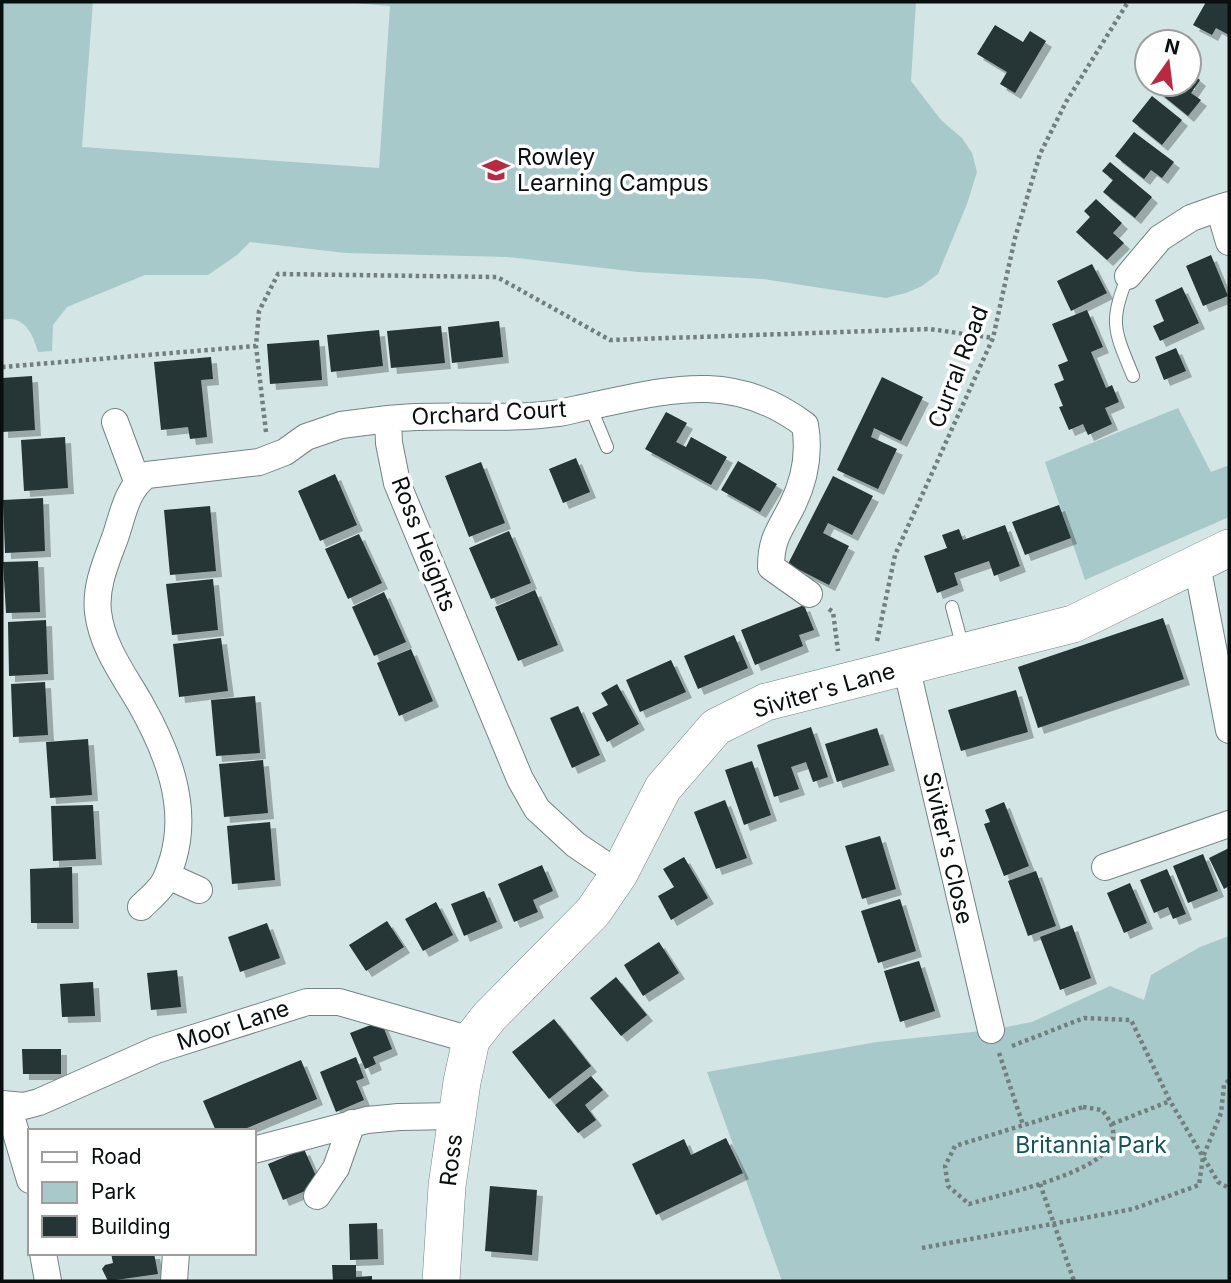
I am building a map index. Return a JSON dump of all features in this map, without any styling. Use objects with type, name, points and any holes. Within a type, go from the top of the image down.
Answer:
[{"type":"street","points":[[1128,276],[1160,238],[1191,218],[1224,206],[1229,242]]},
{"type":"street","name":"Orchard Court","points":[[388,419],[561,413],[672,389],[731,390],[778,407],[805,425],[807,460],[804,478],[792,507],[774,536],[771,567],[809,594]]},
{"type":"street","points":[[141,907],[168,876],[177,845],[180,819],[172,776],[153,728],[108,647],[98,610],[97,593],[128,498],[137,481],[147,475],[258,462],[285,452],[306,437],[341,425],[388,419]]},
{"type":"street","name":"Ross Heights","points":[[388,419],[389,443],[397,483],[520,779],[537,809],[576,845],[619,874]]},
{"type":"street","points":[[115,422],[137,481]]},
{"type":"street","name":"Siviter's Lane","points":[[471,1040],[495,1011],[593,912],[619,874],[663,788],[716,727],[766,702],[1073,624],[1229,548]]},
{"type":"street","points":[[1197,565],[1229,730]]},
{"type":"street","name":"Siviter's Close","points":[[906,666],[1000,1043]]},
{"type":"street","points":[[1105,867],[1229,824]]},
{"type":"street","points":[[168,876],[199,890]]},
{"type":"street","name":"Moor Lane","points":[[5,1105],[39,1102],[156,1050],[307,1002],[339,1002],[471,1040]]},
{"type":"street","name":"Ross","points":[[441,1281],[447,1186],[456,1116],[471,1040]]},
{"type":"street","points":[[5,1105],[28,1174]]},
{"type":"street","points":[[256,1149],[352,1123],[399,1117],[456,1116]]},
{"type":"street","points":[[317,1196],[336,1168],[352,1123]]},
{"type":"street","points":[[43,1255],[48,1281]]},
{"type":"street","points":[[174,1281],[176,1255]]},
{"type":"lane","points":[[1128,276],[1118,299],[1115,316],[1117,335],[1133,376]]},
{"type":"lane","points":[[590,406],[607,447]]},
{"type":"lane","points":[[952,607],[964,652]]},
{"type":"path","name":"Curral Road","points":[[856,679],[895,555],[993,338],[1015,238],[1040,154],[1066,102],[1128,2]]},
{"type":"path","points":[[270,458],[256,346],[259,311],[278,274],[497,277],[610,340],[930,329],[993,338]]},
{"type":"path","points":[[2,367],[256,346]]},
{"type":"path","points":[[809,594],[833,612],[856,679]]},
{"type":"path","points":[[1023,1125],[1000,1043],[1084,1018],[1130,1020],[1170,1101],[1217,1182],[1229,1188]]},
{"type":"path","points":[[922,1248],[1133,1209],[1199,1185],[1203,1157],[1221,1114],[1224,1086],[1229,1080]]},
{"type":"path","points":[[1112,1124],[1170,1101]]},
{"type":"path","points":[[1083,1107],[1102,1110],[1112,1124],[1112,1142],[1103,1155],[1085,1166],[1040,1184],[969,1203],[948,1186],[946,1166],[955,1146],[1023,1125],[1083,1107]]},
{"type":"path","points":[[1040,1184],[1074,1281]]},
{"type":"green space","name":"Rowley Learning Campus","points":[[2,2],[93,2],[82,147],[379,168],[390,6],[343,2],[916,2],[911,81],[941,120],[962,138],[972,153],[977,172],[938,274],[922,286],[886,298],[763,279],[638,272],[507,257],[346,253],[250,242],[237,255],[208,275],[145,275],[67,307],[53,325],[52,351],[38,352],[30,332],[22,323],[10,319],[2,320]]},
{"type":"green space","points":[[1178,408],[1211,472],[1229,465],[1229,517],[1085,580],[1045,462]]},
{"type":"green space","name":"Britannia Park","points":[[1229,936],[1229,1281],[782,1281],[707,1072],[877,1042],[991,1030],[1032,1022],[1110,986],[1144,1000],[1151,975],[1200,947]]},
{"type":"building","points":[[1206,2],[1229,2],[1229,35],[1216,28],[1212,35],[1193,25]]},
{"type":"building","points":[[995,25],[1023,42],[1030,31],[1046,41],[1015,93],[1000,84],[1007,72],[977,54]]},
{"type":"building","points":[[1150,98],[1154,98],[1182,120],[1162,145],[1132,121]]},
{"type":"building","points":[[1166,98],[1201,100],[1188,116]]},
{"type":"building","points":[[1134,132],[1174,162],[1162,178],[1151,170],[1144,179],[1115,156]]},
{"type":"building","points":[[1110,162],[1152,197],[1135,218],[1103,192],[1113,180],[1102,171]]},
{"type":"building","points":[[1096,199],[1122,223],[1113,233],[1124,243],[1107,260],[1076,232],[1090,217],[1084,211]]},
{"type":"building","points":[[1211,255],[1228,296],[1203,306],[1186,266]]},
{"type":"building","points":[[1092,264],[1107,293],[1071,311],[1057,281]]},
{"type":"building","points":[[1182,287],[1199,323],[1160,341],[1153,326],[1164,321],[1155,300]]},
{"type":"building","points":[[1087,310],[1103,347],[1091,352],[1106,388],[1112,385],[1119,402],[1105,408],[1112,424],[1088,435],[1083,424],[1069,430],[1059,407],[1063,406],[1054,384],[1064,380],[1058,365],[1068,361],[1052,324]]},
{"type":"building","points":[[499,321],[503,357],[452,363],[448,327]]},
{"type":"building","points":[[441,326],[445,363],[391,368],[387,331]]},
{"type":"building","points":[[379,330],[383,366],[331,372],[327,335]]},
{"type":"building","points":[[319,340],[322,380],[270,384],[267,344]]},
{"type":"building","points":[[1176,348],[1186,371],[1164,380],[1155,357]]},
{"type":"building","points":[[211,357],[213,379],[201,380],[207,437],[190,439],[188,427],[161,430],[154,362]]},
{"type":"building","points":[[32,376],[35,430],[2,432],[2,378]]},
{"type":"building","points":[[882,377],[923,397],[901,441],[874,428],[871,437],[897,449],[878,489],[837,470]]},
{"type":"building","points":[[666,412],[687,423],[676,442],[686,447],[691,437],[727,457],[711,485],[645,449]]},
{"type":"building","points":[[65,437],[68,488],[24,491],[21,440]]},
{"type":"building","points":[[576,458],[590,492],[563,503],[549,469]]},
{"type":"building","points":[[738,461],[777,484],[760,512],[721,490]]},
{"type":"building","points":[[481,462],[505,523],[469,537],[445,476]]},
{"type":"building","points":[[335,474],[357,525],[320,541],[298,491]]},
{"type":"building","points":[[833,476],[873,496],[852,535],[828,523],[823,533],[849,546],[829,585],[788,564]]},
{"type":"building","points":[[43,498],[45,551],[5,553],[3,500]]},
{"type":"building","points":[[1059,505],[1071,538],[1025,555],[1012,522]]},
{"type":"building","points":[[210,506],[216,571],[170,575],[164,510]]},
{"type":"building","points":[[1005,525],[1020,566],[994,576],[989,561],[954,573],[958,585],[937,593],[924,556],[947,548],[942,535],[959,529],[963,540]]},
{"type":"building","points":[[509,531],[531,583],[491,599],[469,548]]},
{"type":"building","points":[[359,534],[382,583],[348,599],[325,549]]},
{"type":"building","points":[[38,561],[40,612],[6,613],[3,562]]},
{"type":"building","points":[[213,579],[218,630],[172,635],[166,584]]},
{"type":"building","points":[[535,590],[558,645],[518,661],[495,607]]},
{"type":"building","points":[[384,592],[406,642],[374,656],[352,607]]},
{"type":"building","points":[[804,605],[814,630],[799,635],[803,646],[755,665],[741,630]]},
{"type":"building","points":[[1163,618],[1184,679],[1038,728],[1018,667]]},
{"type":"building","points":[[46,620],[48,674],[9,676],[8,622]]},
{"type":"building","points":[[734,635],[748,668],[698,689],[684,656]]},
{"type":"building","points":[[221,638],[228,691],[179,697],[173,644]]},
{"type":"building","points":[[411,649],[433,701],[399,716],[377,663]]},
{"type":"building","points":[[671,660],[686,692],[640,712],[626,680]]},
{"type":"building","points":[[45,682],[48,735],[13,737],[11,684]]},
{"type":"building","points":[[617,684],[639,724],[607,742],[592,713],[608,705],[601,693]]},
{"type":"building","points":[[1016,690],[1028,732],[961,751],[948,710]]},
{"type":"building","points":[[255,696],[260,753],[216,756],[211,700]]},
{"type":"building","points":[[578,706],[600,755],[572,768],[550,718]]},
{"type":"building","points":[[811,727],[828,777],[813,782],[806,762],[791,767],[799,789],[774,797],[757,745]]},
{"type":"building","points":[[877,728],[889,765],[837,782],[825,744]]},
{"type":"building","points":[[88,739],[92,795],[50,798],[46,742]]},
{"type":"building","points":[[263,760],[268,813],[224,817],[219,764]]},
{"type":"building","points":[[752,761],[771,815],[744,825],[725,770]]},
{"type":"building","points":[[725,800],[747,858],[716,869],[694,812]]},
{"type":"building","points":[[1004,802],[1029,866],[1004,876],[984,824],[990,822],[985,810]]},
{"type":"building","points":[[93,805],[96,859],[53,861],[51,806]]},
{"type":"building","points":[[270,822],[275,880],[232,884],[227,826]]},
{"type":"building","points":[[880,836],[896,889],[862,899],[845,846]]},
{"type":"building","points":[[1229,848],[1229,886],[1224,889],[1209,858]]},
{"type":"building","points":[[1203,854],[1218,891],[1188,903],[1173,866]]},
{"type":"building","points":[[684,857],[708,898],[671,920],[658,896],[674,887],[663,869]]},
{"type":"building","points":[[542,865],[553,891],[533,900],[538,912],[514,922],[498,884]]},
{"type":"building","points":[[72,867],[73,923],[31,923],[30,869]]},
{"type":"building","points":[[1167,869],[1186,914],[1173,919],[1168,907],[1154,913],[1140,880]]},
{"type":"building","points":[[1036,871],[1056,926],[1028,936],[1008,881]]},
{"type":"building","points":[[1130,883],[1147,923],[1124,933],[1107,893]]},
{"type":"building","points":[[484,891],[497,922],[464,936],[451,904]]},
{"type":"building","points":[[900,899],[916,951],[878,963],[861,911]]},
{"type":"building","points":[[436,902],[453,935],[423,951],[405,919]]},
{"type":"building","points":[[387,921],[404,947],[366,971],[349,945]]},
{"type":"building","points":[[267,923],[280,958],[240,972],[228,937]]},
{"type":"building","points":[[1072,925],[1091,978],[1060,990],[1040,937]]},
{"type":"building","points":[[659,942],[679,973],[643,996],[624,965]]},
{"type":"building","points":[[919,961],[935,1011],[900,1022],[884,971]]},
{"type":"building","points":[[177,970],[181,1007],[151,1010],[147,973]]},
{"type":"building","points":[[616,977],[647,1015],[621,1036],[590,998]]},
{"type":"building","points":[[93,982],[95,1016],[62,1017],[60,984]]},
{"type":"building","points":[[554,1019],[591,1066],[549,1099],[512,1052]]},
{"type":"building","points":[[381,1021],[392,1049],[373,1057],[376,1064],[365,1069],[350,1033]]},
{"type":"building","points":[[22,1049],[61,1049],[61,1074],[23,1074]]},
{"type":"building","points":[[356,1057],[364,1078],[356,1081],[364,1100],[336,1112],[320,1072]]},
{"type":"building","points":[[301,1060],[317,1099],[245,1129],[215,1129],[203,1101]]},
{"type":"building","points":[[591,1076],[603,1090],[585,1105],[596,1120],[578,1133],[555,1105]]},
{"type":"building","points":[[726,1138],[743,1173],[656,1215],[632,1164],[684,1139],[691,1155]]},
{"type":"building","points":[[304,1149],[320,1185],[283,1200],[268,1164]]},
{"type":"building","points":[[490,1186],[537,1190],[532,1255],[485,1251]]},
{"type":"building","points":[[377,1223],[378,1259],[350,1260],[349,1224]]},
{"type":"building","points":[[111,1255],[154,1255],[158,1274],[108,1281],[102,1269],[113,1263]]},
{"type":"building","points":[[332,1265],[356,1265],[356,1277],[372,1276],[372,1281],[333,1281]]},
{"type":"place","name":"Rowley Learning Campus","points":[[496,170]]}]
